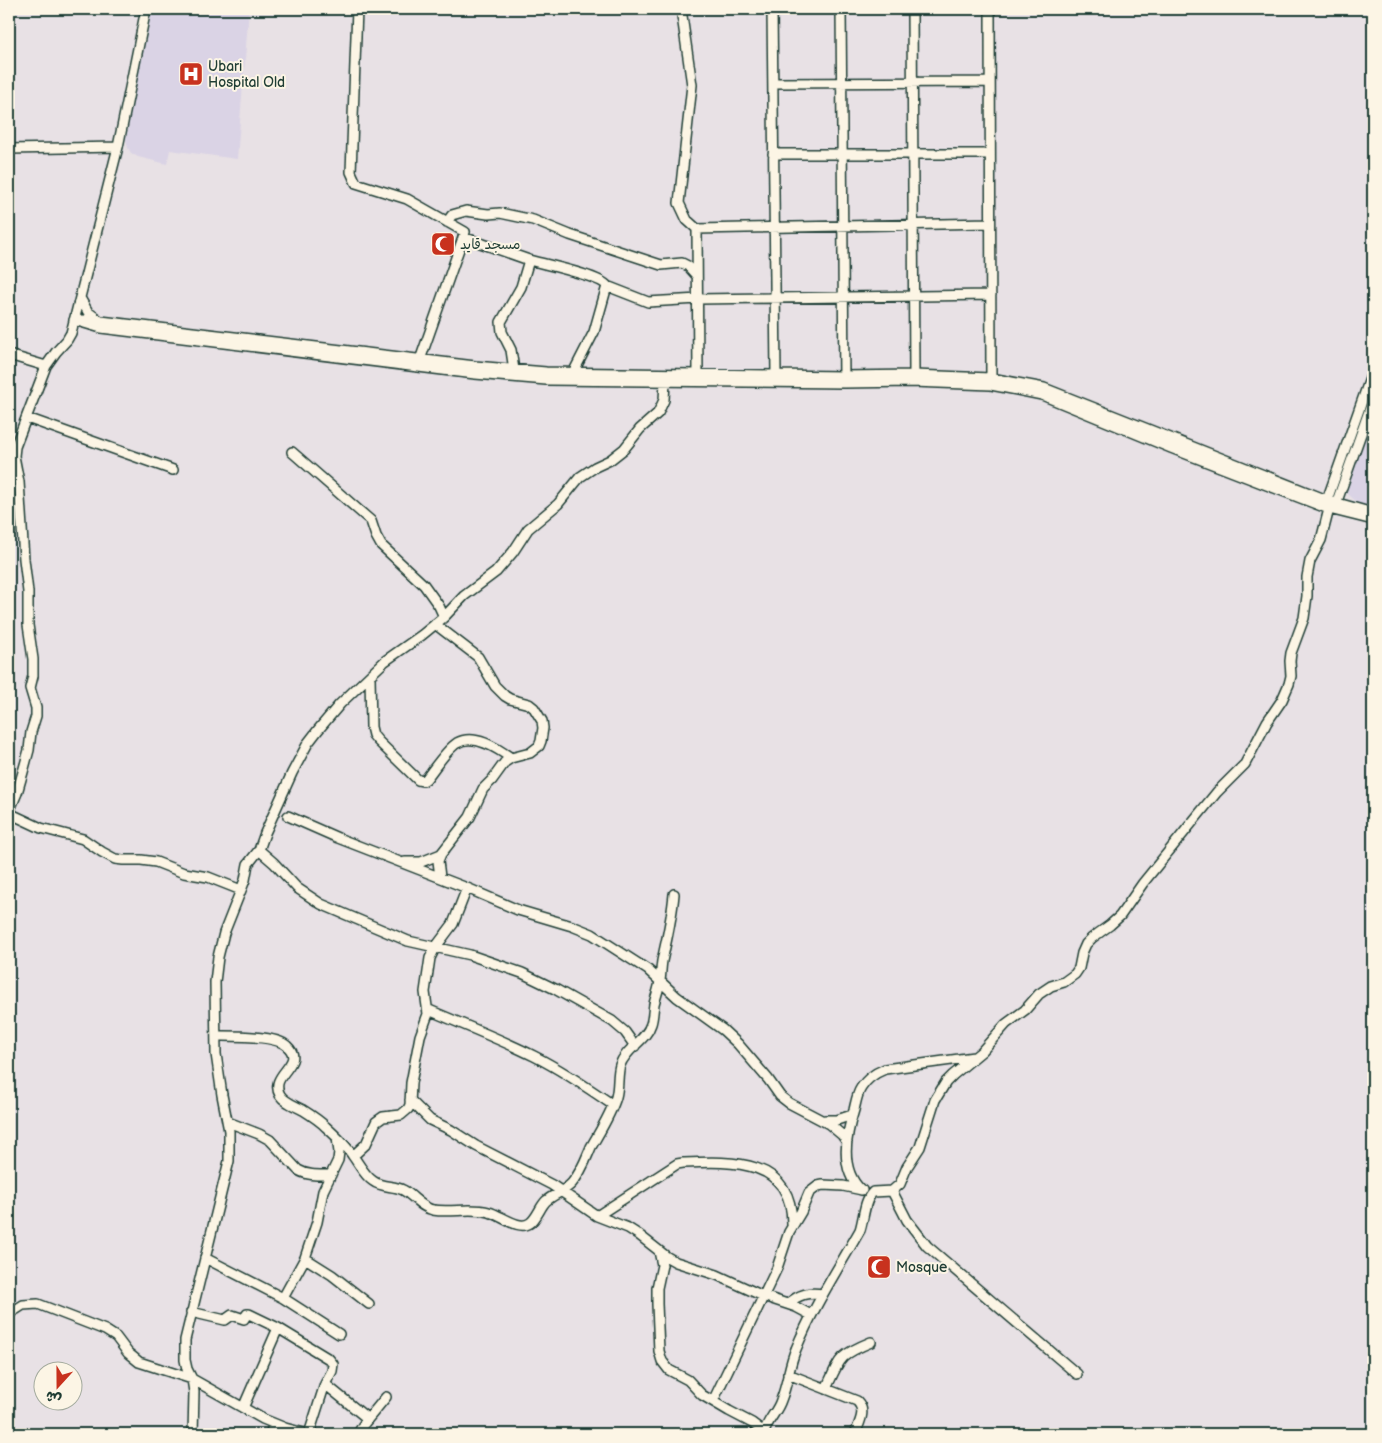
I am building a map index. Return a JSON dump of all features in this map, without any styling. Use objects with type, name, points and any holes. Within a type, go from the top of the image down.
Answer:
[{"type":"street","points":[[146,9],[118,146],[71,333],[68,340],[50,358],[17,438],[14,456],[19,482],[22,545],[28,592],[28,625],[33,659],[33,676],[30,688],[35,700],[36,716],[21,779],[9,812],[40,828],[83,839],[102,852],[116,858],[156,862],[176,871],[215,879],[241,890]]},
{"type":"street","points":[[357,9],[351,172],[356,183],[407,199],[465,232],[420,360]]},
{"type":"street","points":[[681,9],[692,85],[679,203],[687,220],[697,229],[990,223]]},
{"type":"street","points":[[772,9],[776,375]]},
{"type":"street","points":[[842,9],[844,380]]},
{"type":"street","points":[[912,9],[914,375]]},
{"type":"street","points":[[990,9],[991,382]]},
{"type":"street","points":[[772,83],[990,82]]},
{"type":"street","points":[[9,149],[118,146]]},
{"type":"street","points":[[773,154],[990,154]]},
{"type":"street","points":[[447,222],[452,215],[466,211],[488,214],[500,213],[533,220],[570,235],[661,265],[682,263],[698,276]]},
{"type":"street","points":[[697,229],[698,374]]},
{"type":"street","points":[[463,237],[529,260],[581,274],[648,302],[698,299],[991,296]]},
{"type":"street","points":[[514,370],[511,350],[502,332],[501,322],[521,287],[529,260]]},
{"type":"street","points":[[573,373],[594,332],[607,286]]},
{"type":"street","points":[[80,298],[88,312],[101,321]]},
{"type":"street","points":[[74,320],[101,321],[514,370],[573,373],[776,375],[844,380],[914,375],[1044,388],[1306,492],[1331,504],[1373,513]]},
{"type":"street","points":[[74,320],[101,328],[475,374],[546,380],[991,382],[1042,395],[1373,520]]},
{"type":"street","points":[[9,355],[46,366]]},
{"type":"street","points":[[1331,504],[1334,478],[1373,370]]},
{"type":"street","points":[[195,1434],[194,1392],[184,1351],[187,1329],[229,1161],[230,1150],[228,1122],[218,1068],[215,982],[218,957],[224,933],[245,880],[248,864],[259,850],[292,773],[308,743],[329,717],[386,661],[436,624],[464,596],[496,572],[513,552],[528,529],[558,504],[580,477],[617,455],[640,428],[653,418],[661,407],[664,400],[665,382]]},
{"type":"street","points":[[713,1401],[777,1268],[792,1225],[810,1193],[818,1186],[833,1185],[866,1192],[892,1191],[900,1184],[907,1167],[920,1147],[931,1109],[940,1091],[953,1075],[982,1051],[1006,1024],[1024,1010],[1039,994],[1051,986],[1064,982],[1075,974],[1079,968],[1082,952],[1086,944],[1120,916],[1198,814],[1250,757],[1262,731],[1290,684],[1291,653],[1306,607],[1309,569],[1313,554],[1323,532],[1331,504],[1345,480],[1373,400]]},
{"type":"street","points":[[26,418],[173,470]]},
{"type":"street","points":[[292,452],[371,521],[381,545],[424,586],[435,600],[444,617]]},
{"type":"street","points":[[1306,492],[1322,490],[1334,478]]},
{"type":"street","points":[[1345,480],[1348,501],[1356,509]]},
{"type":"street","points":[[436,624],[478,657],[500,692],[510,699],[529,704],[534,708],[539,714],[543,728],[539,746],[530,753],[511,758],[505,762],[483,789],[470,817],[441,854],[438,862],[440,877]]},
{"type":"street","points":[[370,676],[371,727],[373,735],[418,780],[423,781],[426,779],[451,748],[463,741],[470,740],[483,743],[498,749],[511,758]]},
{"type":"street","points":[[288,816],[518,910],[562,922],[587,932],[641,966],[677,997],[731,1036],[780,1096],[836,1129],[847,1142]]},
{"type":"street","points":[[259,850],[297,888],[321,904],[408,941],[488,960],[538,981],[619,1026],[635,1046]]},
{"type":"street","points":[[400,862],[421,862],[441,854]]},
{"type":"street","points":[[354,1156],[366,1144],[376,1122],[383,1117],[397,1116],[408,1109],[420,1036],[429,1010],[425,992],[430,958],[453,924],[467,888]]},
{"type":"street","points":[[216,1036],[263,1038],[289,1047],[292,1052],[291,1064],[278,1080],[279,1094],[284,1100],[314,1117],[336,1137],[354,1156],[371,1180],[378,1184],[399,1188],[427,1208],[487,1212],[503,1217],[516,1225],[523,1226],[529,1223],[545,1202],[573,1182],[577,1176],[613,1105],[623,1059],[647,1032],[651,1024],[671,926],[674,894]]},
{"type":"street","points":[[429,1010],[501,1040],[535,1057],[585,1085],[613,1105]]},
{"type":"street","points":[[659,1251],[662,1265],[657,1288],[657,1304],[660,1356],[665,1366],[688,1380],[702,1394],[752,1423],[764,1433],[768,1422],[780,1405],[796,1350],[811,1315],[860,1230],[864,1216],[868,1198],[866,1192],[855,1184],[850,1176],[847,1158],[847,1142],[852,1114],[862,1087],[868,1079],[885,1069],[975,1057]]},
{"type":"street","points":[[410,1100],[430,1120],[542,1180],[597,1216],[640,1234],[659,1251],[676,1262],[717,1275],[811,1315]]},
{"type":"street","points":[[822,1120],[837,1120],[852,1114]]},
{"type":"street","points":[[228,1122],[270,1140],[303,1173],[331,1175]]},
{"type":"street","points":[[283,1298],[305,1258],[317,1222],[323,1191],[338,1160],[339,1152],[336,1137]]},
{"type":"street","points":[[597,1216],[677,1164],[728,1162],[750,1165],[775,1179],[789,1200],[792,1225]]},
{"type":"street","points":[[892,1191],[907,1220],[927,1246],[1077,1374]]},
{"type":"street","points":[[205,1258],[283,1298],[339,1334]]},
{"type":"street","points":[[305,1258],[332,1275],[370,1304]]},
{"type":"street","points":[[788,1304],[795,1297],[804,1294],[813,1292],[823,1294]]},
{"type":"street","points":[[9,1314],[23,1304],[33,1303],[111,1333],[128,1354],[139,1362],[192,1379],[274,1424],[309,1434],[325,1384],[332,1371],[331,1361],[278,1328],[249,1314],[244,1319],[232,1316],[226,1320],[192,1312]]},
{"type":"street","points":[[242,1408],[278,1328]]},
{"type":"street","points":[[826,1389],[841,1358],[850,1350],[871,1342]]},
{"type":"street","points":[[788,1374],[861,1404],[863,1413],[855,1434]]},
{"type":"street","points":[[325,1384],[368,1419]]},
{"type":"street","points":[[358,1434],[386,1397]]},
{"type":"street","points":[[270,1434],[274,1424]]},
{"type":"shaded area","name":"Ubari Hospital Old","points":[[150,9],[249,9],[237,159],[170,150],[167,164],[138,157],[131,153],[128,148],[126,139]]},
{"type":"shaded area","points":[[1373,400],[1373,508],[1360,505],[1348,494],[1343,486]]},
{"type":"place","name":"Ubari Hospital Old","points":[[191,74]]},
{"type":"place","name":"مسجد قايد","points":[[443,244]]},
{"type":"place","name":"Mosque","points":[[879,1267]]}]
